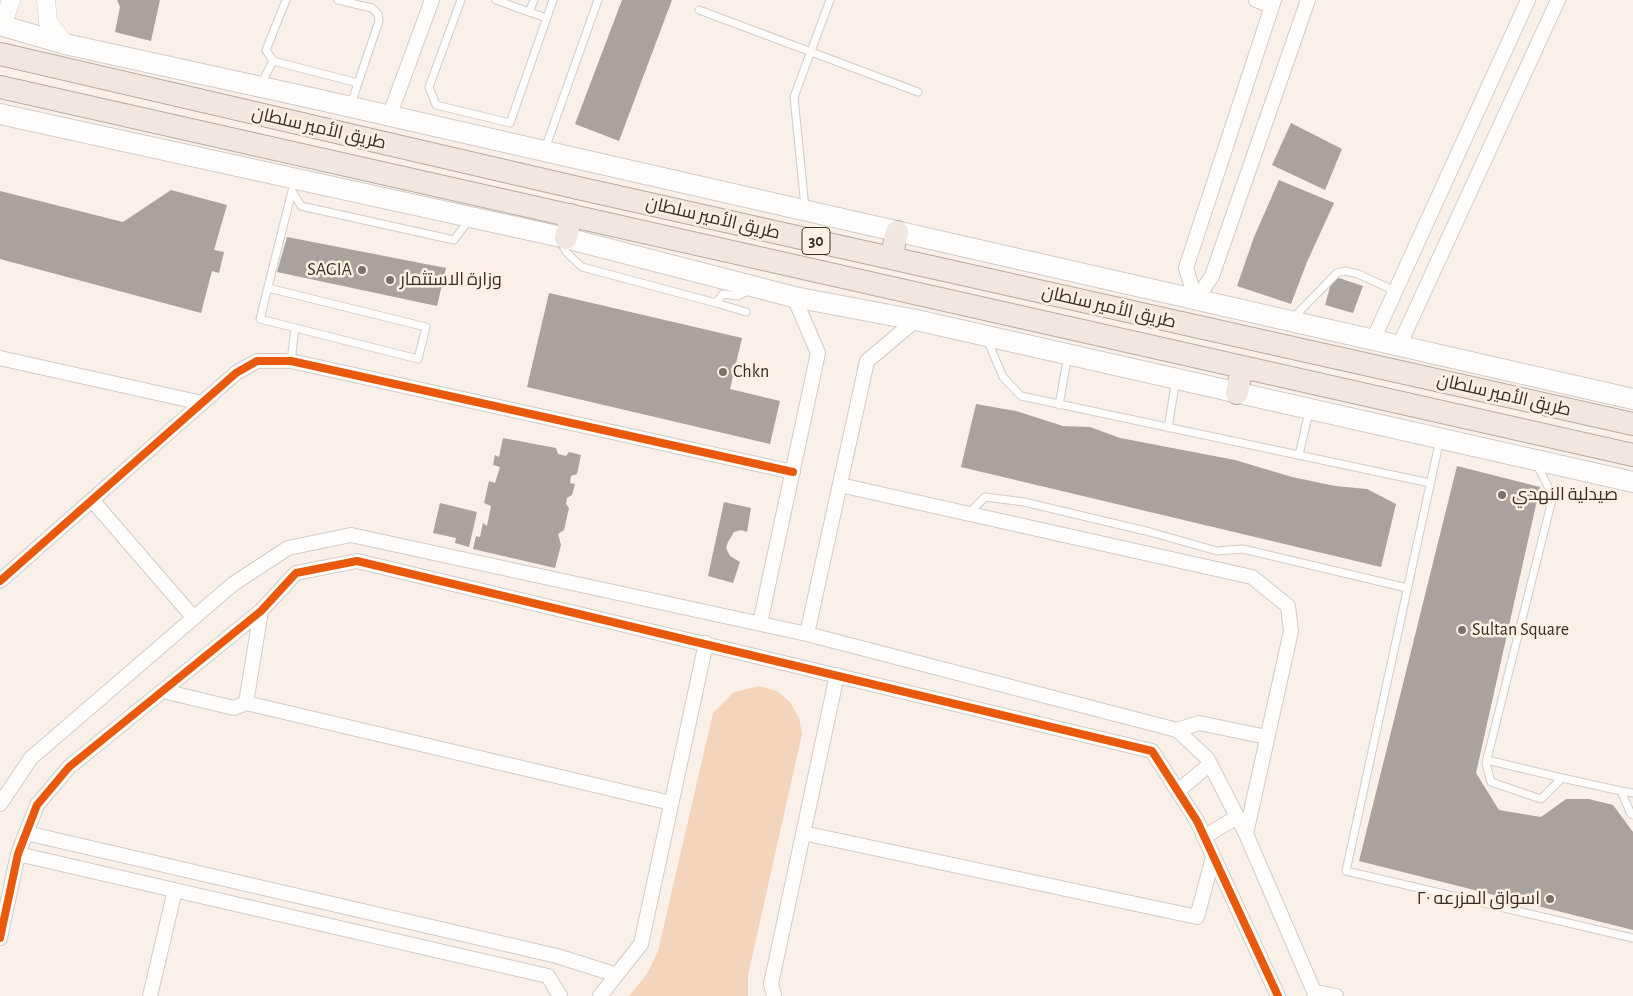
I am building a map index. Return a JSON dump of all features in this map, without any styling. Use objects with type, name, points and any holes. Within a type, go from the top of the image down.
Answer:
[{"type":"main road","points":[[1,26],[64,44],[350,107],[1633,399]]},
{"type":"main road","name":"طريق الأمير سلطان","points":[[0,54],[578,188],[1633,424]]},
{"type":"main road","name":"طريق الأمير سلطان","points":[[0,87],[1633,455]]},
{"type":"main road","points":[[0,114],[287,184],[470,217],[562,238],[794,297],[916,320],[1633,482]]},
{"type":"main road","points":[[562,238],[571,215]]},
{"type":"main road","points":[[891,258],[897,232]]},
{"type":"main road","points":[[1237,393],[1242,367]]},
{"type":"street","points":[[1,26],[11,0]]},
{"type":"street","points":[[46,0],[48,22],[64,44]]},
{"type":"street","points":[[389,117],[432,0]]},
{"type":"street","points":[[1196,300],[1186,268],[1273,3],[1256,0]]},
{"type":"street","points":[[1196,300],[1212,276],[1308,0]]},
{"type":"street","points":[[1372,340],[1528,0]]},
{"type":"street","points":[[1398,346],[1558,0]]},
{"type":"street","points":[[760,624],[818,353],[794,297]]},
{"type":"street","points":[[807,634],[867,361],[916,320]]},
{"type":"street","points":[[0,358],[202,403]]},
{"type":"street","points":[[0,581],[236,373],[257,361],[291,361],[793,472]]},
{"type":"street","points":[[840,485],[1252,577],[1288,606],[1291,631],[1246,834]]},
{"type":"street","points":[[92,500],[193,616]]},
{"type":"street","points":[[0,804],[32,758],[193,616],[233,584],[288,548],[351,535],[807,634],[1177,730],[1208,758],[1246,834],[1315,994],[1336,996]]},
{"type":"street","points":[[0,938],[18,854],[37,805],[69,767],[261,611],[296,573],[357,561],[1152,751],[1197,821],[1278,996]]},
{"type":"street","points":[[246,704],[261,611]]},
{"type":"street","points":[[600,996],[641,944],[706,643]]},
{"type":"street","points":[[774,996],[771,984],[837,675]]},
{"type":"street","points":[[163,691],[234,708],[246,704],[672,803]]},
{"type":"street","points":[[1177,730],[1199,723],[1268,737]]},
{"type":"street","points":[[1178,791],[1210,764]]},
{"type":"street","points":[[1204,837],[1237,818]]},
{"type":"street","points":[[26,833],[557,956],[617,975]]},
{"type":"street","points":[[803,833],[1197,917],[1213,856]]},
{"type":"street","points":[[18,854],[548,976],[560,996]]},
{"type":"street","points":[[150,996],[176,890]]},
{"type":"street","points":[[548,976],[557,956]]},
{"type":"lane","points":[[286,0],[266,50],[274,60],[358,83]]},
{"type":"lane","points":[[338,0],[372,8],[378,14],[379,21],[350,107]]},
{"type":"lane","points":[[461,0],[428,87],[436,105],[510,123],[553,0]]},
{"type":"lane","points":[[496,0],[547,18]]},
{"type":"lane","points":[[529,12],[534,0]]},
{"type":"lane","points":[[544,152],[598,0]]},
{"type":"lane","points":[[805,211],[794,97],[830,0]]},
{"type":"lane","points":[[699,10],[918,92]]},
{"type":"lane","points":[[260,87],[274,60]]},
{"type":"lane","points":[[287,184],[301,206],[454,240],[470,217]]},
{"type":"lane","points":[[268,288],[426,327],[418,359],[260,319],[268,288],[287,184]]},
{"type":"lane","points":[[562,238],[567,254],[582,267],[746,312]]},
{"type":"lane","points":[[1290,322],[1337,272],[1358,274],[1395,291]]},
{"type":"lane","points":[[716,303],[723,294],[738,296],[755,287]]},
{"type":"lane","points":[[291,361],[295,328]]},
{"type":"lane","points":[[986,336],[1003,377],[1021,396],[1430,483]]},
{"type":"lane","points":[[1059,405],[1068,354]]},
{"type":"lane","points":[[1168,428],[1176,379]]},
{"type":"lane","points":[[1299,456],[1309,409]]},
{"type":"lane","points":[[1440,438],[1346,871],[1633,938]]},
{"type":"lane","points":[[1534,459],[1553,496],[1487,760],[1491,782],[1541,799],[1562,778]]},
{"type":"lane","points":[[968,514],[985,497],[1024,502],[1150,532],[1217,551],[1243,548],[1407,588]]},
{"type":"lane","points":[[1487,760],[1633,793]]},
{"type":"lane","points":[[1621,791],[1633,815]]},
{"type":"shaded area","points":[[759,686],[777,691],[790,702],[799,718],[802,734],[748,975],[748,996],[629,996],[647,974],[658,951],[713,713],[734,692]]},
{"type":"building","points":[[117,0],[160,0],[151,41],[115,32],[120,7]]},
{"type":"building","points":[[622,0],[672,0],[619,141],[575,124]]},
{"type":"building","points":[[1291,123],[1342,149],[1325,190],[1272,165]]},
{"type":"building","points":[[1279,180],[1334,203],[1307,262],[1291,304],[1237,286],[1254,237]]},
{"type":"building","points":[[171,190],[227,205],[214,250],[224,252],[219,273],[212,271],[201,313],[0,259],[0,191],[123,222]]},
{"type":"building","name":"SAGIA","points":[[287,237],[446,268],[437,306],[277,272]]},
{"type":"building","points":[[1333,276],[1363,286],[1353,313],[1325,305]]},
{"type":"building","points":[[549,293],[742,338],[730,389],[780,401],[770,444],[527,387]]},
{"type":"building","points":[[976,404],[1016,411],[1063,426],[1090,427],[1120,438],[1235,460],[1292,477],[1335,486],[1367,489],[1396,504],[1381,567],[961,467]]},
{"type":"building","points":[[503,438],[556,448],[558,454],[566,456],[569,452],[581,455],[577,474],[571,476],[570,483],[575,484],[572,495],[567,498],[566,504],[569,508],[564,530],[558,534],[561,545],[555,568],[473,549],[476,536],[480,537],[483,523],[487,526],[491,506],[484,503],[489,481],[495,483],[500,467],[493,465],[495,455],[499,457]]},
{"type":"building","name":"Sultan Square","points":[[1457,466],[1540,487],[1476,773],[1499,810],[1541,817],[1566,799],[1589,799],[1613,805],[1633,832],[1633,930],[1359,861]]},
{"type":"building","points":[[724,502],[751,508],[747,532],[741,530],[734,532],[726,548],[730,556],[740,562],[733,583],[708,576]]},
{"type":"building","points":[[440,503],[477,512],[469,547],[455,543],[456,538],[433,533]]},
{"type":"cycle path","points":[[0,581],[236,373],[257,361],[291,361],[793,472]]},
{"type":"cycle path","points":[[0,938],[18,854],[37,805],[69,767],[261,611],[296,573],[357,561],[1152,751],[1197,821],[1278,996]]},
{"type":"place","name":"SAGIA","points":[[362,270]]},
{"type":"place","name":"وزارة الاستثمار","points":[[390,280]]},
{"type":"place","name":"Chkn","points":[[723,372]]},
{"type":"place","name":"صيدلية النهدي","points":[[1502,495]]},
{"type":"place","name":"Sultan Square","points":[[1462,630]]},
{"type":"place","name":"اسواق المزرعه ٢٠","points":[[1550,899]]}]
